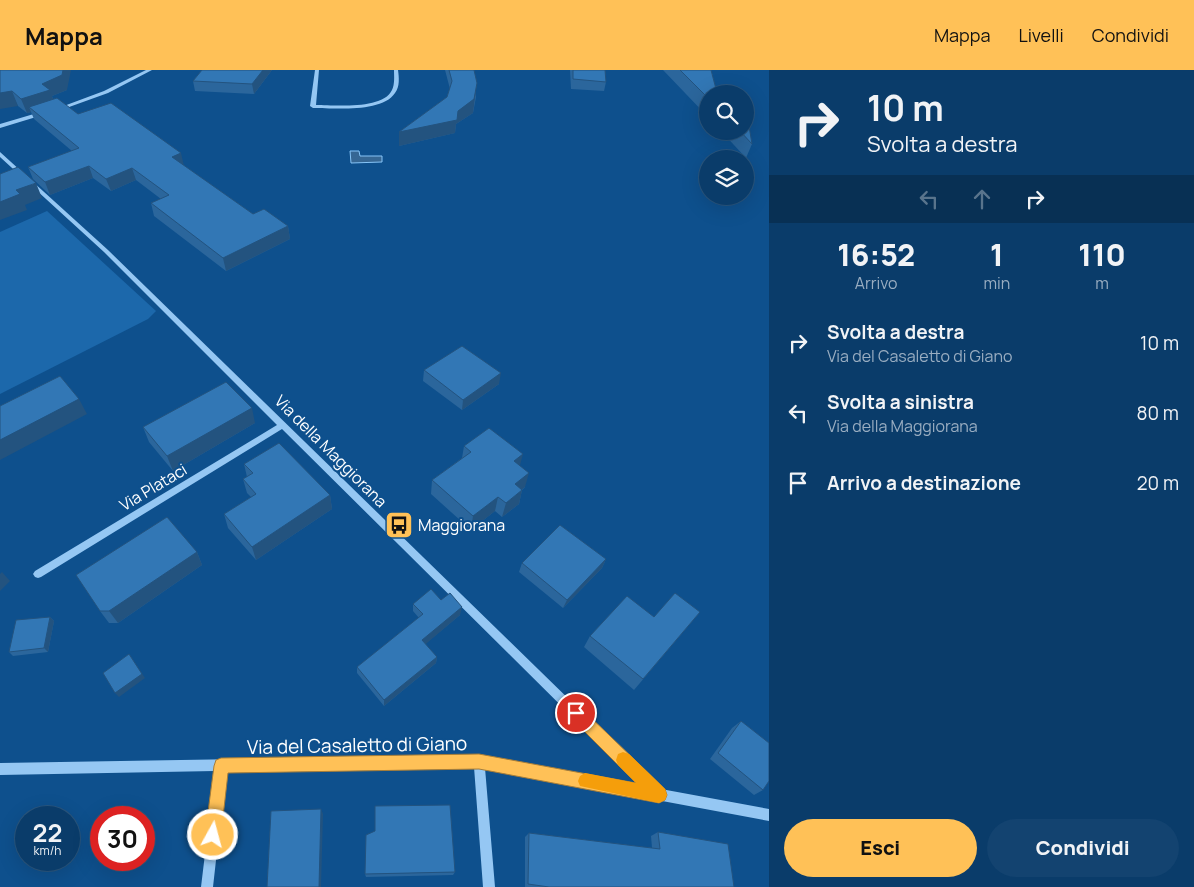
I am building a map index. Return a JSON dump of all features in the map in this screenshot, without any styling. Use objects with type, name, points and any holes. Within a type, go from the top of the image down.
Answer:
[{"type":"street","points":[[0,126],[100,95],[150,70]]},
{"type":"street","points":[[318,70],[314,106],[380,103],[393,93],[396,86],[396,70]]},
{"type":"street","name":"Via della Maggiorana","points":[[0,154],[106,251],[659,795]]},
{"type":"street","name":"Via Plataci","points":[[38,574],[283,426]]},
{"type":"street","points":[[479,761],[489,887]]},
{"type":"street","name":"Via del Casaletto di Giano","points":[[0,769],[479,761],[769,815]]},
{"type":"street","points":[[207,887],[221,766]]},
{"type":"shaded area","points":[[350,151],[359,151],[360,156],[382,156],[382,162],[351,163]]},
{"type":"shaded area","points":[[47,211],[156,311],[148,319],[0,394],[0,232]]},
{"type":"building","points":[[0,70],[63,70],[62,75],[42,84],[50,90],[21,99],[12,91],[0,93]]},
{"type":"building","points":[[202,70],[263,70],[252,84],[193,81]]},
{"type":"building","points":[[449,70],[474,70],[477,83],[474,99],[458,111],[457,120],[399,132],[447,97],[452,81]]},
{"type":"building","points":[[573,70],[605,70],[606,82],[573,79]]},
{"type":"building","points":[[680,70],[711,70],[715,85],[699,85],[699,89]]},
{"type":"building","points":[[57,98],[78,114],[111,103],[181,153],[172,157],[253,214],[264,209],[288,226],[223,258],[151,203],[169,195],[132,168],[106,179],[89,166],[45,182],[28,167],[79,148],[29,107]]},
{"type":"building","points":[[18,167],[36,183],[16,190],[20,194],[0,202],[0,174]]},
{"type":"building","points":[[462,346],[501,373],[463,400],[424,370]]},
{"type":"building","points":[[60,376],[79,399],[0,440],[0,406]]},
{"type":"building","points":[[226,382],[252,408],[167,456],[143,427]]},
{"type":"building","points":[[489,428],[523,454],[514,461],[529,473],[515,484],[522,490],[506,503],[498,497],[473,516],[432,480],[471,452],[464,446]]},
{"type":"building","points":[[279,443],[330,495],[252,547],[224,514],[256,494],[243,479],[253,473],[244,464]]},
{"type":"building","points":[[167,517],[197,552],[109,611],[100,611],[76,575]]},
{"type":"building","points":[[560,525],[606,559],[567,600],[522,563]]},
{"type":"building","points":[[431,589],[441,600],[450,593],[462,607],[422,640],[437,657],[384,700],[357,667],[423,614],[413,604]]},
{"type":"building","points":[[675,593],[700,612],[643,679],[590,636],[627,596],[654,617]]},
{"type":"building","points":[[50,617],[44,648],[9,652],[16,620]]},
{"type":"building","points":[[129,654],[142,674],[115,693],[103,673]]},
{"type":"building","points":[[741,721],[769,743],[769,781],[763,790],[718,753]]},
{"type":"building","points":[[450,805],[455,872],[365,874],[366,835],[375,831],[375,806]]},
{"type":"building","points":[[321,809],[319,887],[267,887],[271,811]]},
{"type":"building","points":[[658,832],[728,844],[734,887],[549,887],[528,884],[529,833],[660,849]]},
{"type":"slow traffic","points":[[585,781],[659,795],[623,760]]},
{"type":"place","name":"Maggiorana","points":[[399,525]]},
{"type":"route","points":[[213,835],[221,766],[479,761],[659,795],[576,713]]}]
